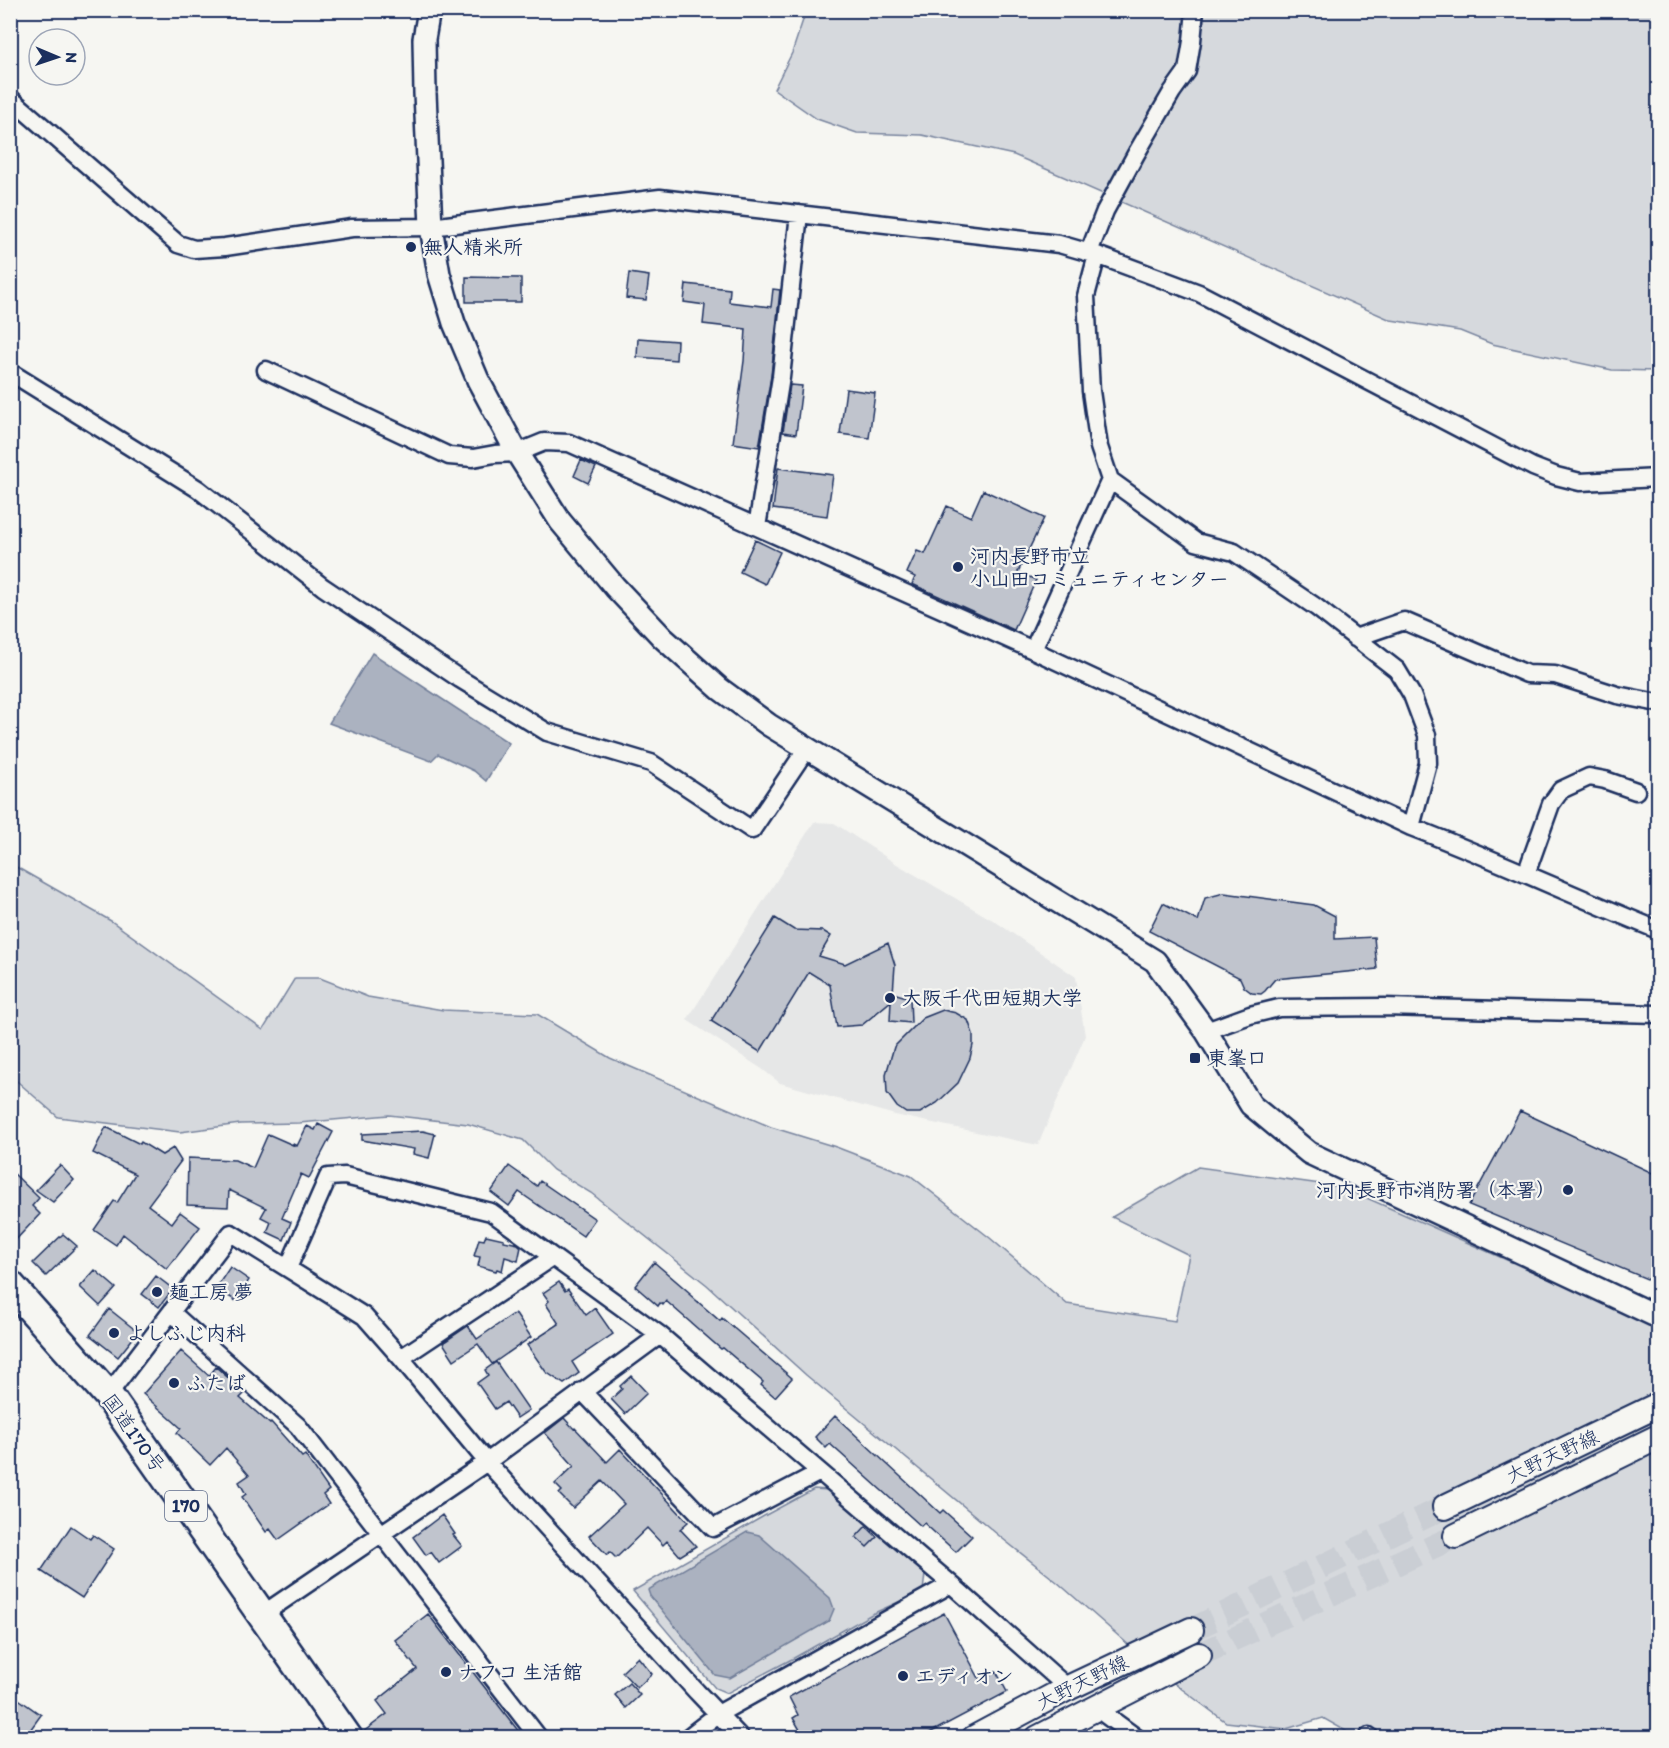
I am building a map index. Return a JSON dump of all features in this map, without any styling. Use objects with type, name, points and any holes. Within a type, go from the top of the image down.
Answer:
[{"type":"highway","name":"国道170号","points":[[10,1285],[108,1395],[348,1737]]},
{"type":"main road","name":"大野天野線","points":[[1444,1507],[1659,1405]]},
{"type":"main road","name":"大野天野線","points":[[1456,1536],[1659,1437]]},
{"type":"main road","name":"大野天野線","points":[[974,1737],[1068,1688],[1191,1630]]},
{"type":"main road","name":"大野天野線","points":[[1038,1737],[1199,1655]]},
{"type":"street","points":[[429,10],[424,39],[431,227],[439,274],[454,323],[478,380],[517,453],[560,521],[615,587],[663,638],[720,689],[770,725],[1155,961],[1206,1031],[1251,1105],[1309,1153],[1659,1317]]},
{"type":"street","points":[[1195,10],[1187,71],[1172,92],[1105,211],[1093,253],[1086,296],[1091,391],[1099,447],[1110,480],[1196,543],[1234,552],[1316,607],[1397,670],[1412,695],[1427,735],[1428,763],[1412,827]]},
{"type":"street","points":[[10,98],[177,244],[186,247],[195,249],[225,247],[352,228],[431,227],[660,198],[1059,244],[1093,253],[1199,293],[1533,467],[1556,476],[1580,482],[1659,478]]},
{"type":"street","points":[[757,527],[781,377],[799,214]]},
{"type":"street","points":[[266,370],[449,456],[473,458],[517,453],[544,442],[569,443],[1033,650],[1412,827],[1463,846],[1659,930]]},
{"type":"street","points":[[10,372],[198,489],[323,587],[459,679],[547,732],[651,764],[752,830],[807,748]]},
{"type":"street","points":[[1033,650],[1110,480]]},
{"type":"street","points":[[1355,638],[1404,621],[1527,674],[1555,675],[1617,695],[1659,703]]},
{"type":"street","points":[[1526,874],[1551,804],[1561,790],[1589,777],[1636,791]]},
{"type":"street","points":[[1206,1031],[1250,1015],[1279,1008],[1384,1007],[1659,1014]]},
{"type":"street","points":[[288,1268],[328,1177],[345,1176],[492,1212],[660,1335],[951,1584],[1068,1688]]},
{"type":"street","points":[[108,1395],[231,1233],[364,1316],[487,1462],[741,1737]]},
{"type":"street","points":[[401,1358],[553,1257]]},
{"type":"street","points":[[171,1312],[298,1426],[539,1737]]},
{"type":"street","points":[[263,1614],[487,1462],[660,1335]]},
{"type":"street","points":[[582,1391],[713,1528],[820,1472]]},
{"type":"street","points":[[687,1737],[718,1714],[951,1584]]},
{"type":"street","points":[[1096,1708],[1137,1737]]},
{"type":"shaded area","points":[[806,11],[1658,11],[1658,371],[1612,370],[1492,344],[1460,331],[1391,320],[1014,155],[922,135],[857,133],[817,119],[774,89],[792,53]]},
{"type":"shaded area","points":[[372,653],[509,743],[486,781],[474,771],[438,754],[431,761],[329,723]]},
{"type":"shaded area","name":"大阪千代田短期大学","points":[[814,822],[834,823],[895,863],[996,922],[1076,977],[1085,1036],[1038,1145],[895,1115],[780,1083],[687,1020]]},
{"type":"shaded area","points":[[11,864],[111,921],[263,1030],[295,978],[320,978],[368,997],[443,1010],[537,1014],[610,1058],[771,1127],[836,1147],[911,1176],[990,1238],[1067,1304],[1175,1321],[1189,1255],[1112,1217],[1198,1167],[1342,1187],[1658,1326],[1658,1737],[1358,1738],[1323,1718],[1286,1729],[1226,1722],[1163,1675],[1057,1582],[806,1375],[707,1285],[591,1193],[553,1170],[523,1140],[468,1124],[389,1115],[299,1123],[240,1124],[180,1132],[58,1117],[11,1076]]},
{"type":"shaded area","points":[[814,1489],[828,1490],[925,1574],[923,1591],[872,1614],[727,1693],[715,1688],[633,1591]]},
{"type":"shaded area","points":[[747,1532],[759,1535],[830,1598],[834,1609],[829,1621],[730,1678],[715,1675],[650,1596],[648,1590]]},
{"type":"building","points":[[629,273],[649,276],[646,300],[626,298]]},
{"type":"building","points":[[466,277],[521,278],[521,302],[466,302]]},
{"type":"building","points":[[686,284],[730,289],[729,302],[771,307],[773,289],[780,290],[771,376],[759,447],[733,443],[746,329],[703,324],[705,305],[684,302]]},
{"type":"building","points":[[638,338],[677,341],[676,360],[637,357]]},
{"type":"building","points":[[790,385],[802,386],[796,434],[783,432]]},
{"type":"building","points":[[846,389],[875,393],[869,438],[840,434]]},
{"type":"building","points":[[581,460],[596,467],[588,483],[574,476]]},
{"type":"building","points":[[778,468],[833,475],[827,516],[773,509]]},
{"type":"building","name":"河内長野市立 小山田コミュニティセンター","points":[[983,490],[1044,518],[1018,572],[1036,580],[1014,630],[912,584],[915,577],[907,573],[917,551],[925,554],[947,506],[971,517]]},
{"type":"building","points":[[755,540],[780,552],[765,584],[740,572]]},
{"type":"building","points":[[1224,893],[1314,905],[1335,916],[1335,939],[1374,937],[1377,969],[1275,979],[1261,994],[1252,993],[1244,987],[1240,978],[1149,931],[1163,903],[1198,921],[1205,898]]},
{"type":"building","points":[[775,918],[794,930],[823,931],[831,936],[819,956],[845,964],[888,943],[895,965],[893,993],[910,998],[911,1023],[890,1021],[891,1001],[862,1025],[837,1027],[830,985],[809,972],[760,1052],[711,1021]]},
{"type":"building","points":[[943,1010],[956,1013],[968,1020],[973,1034],[970,1058],[958,1083],[937,1103],[920,1113],[906,1113],[897,1107],[887,1093],[886,1074],[894,1047],[923,1018]]},
{"type":"building","name":"河内長野市消防署（本署）","points":[[1520,1111],[1659,1176],[1659,1284],[1469,1205]]},
{"type":"building","points":[[318,1124],[333,1132],[309,1178],[301,1174],[282,1218],[291,1222],[284,1240],[267,1232],[271,1222],[261,1217],[266,1208],[229,1190],[228,1207],[187,1205],[188,1158],[235,1160],[253,1168],[268,1134],[297,1146],[307,1126],[315,1130]]},
{"type":"building","points":[[106,1127],[140,1144],[141,1142],[162,1155],[173,1148],[181,1161],[148,1205],[172,1223],[180,1212],[200,1227],[167,1269],[123,1234],[116,1245],[94,1230],[114,1201],[117,1203],[135,1174],[93,1153]]},
{"type":"building","points":[[423,1131],[435,1134],[429,1158],[413,1154],[414,1149],[362,1140],[362,1134]]},
{"type":"building","points":[[60,1165],[74,1180],[53,1202],[36,1190]]},
{"type":"building","points":[[509,1166],[537,1186],[540,1181],[595,1219],[583,1236],[519,1192],[509,1206],[491,1192]]},
{"type":"building","points":[[10,1170],[39,1198],[32,1206],[40,1214],[10,1246]]},
{"type":"building","points":[[63,1234],[77,1246],[46,1276],[33,1263]]},
{"type":"building","points":[[486,1235],[518,1244],[521,1247],[518,1261],[505,1257],[502,1271],[478,1266],[480,1257],[474,1256],[479,1239],[484,1240]]},
{"type":"building","points":[[654,1262],[720,1321],[722,1318],[792,1378],[775,1397],[761,1385],[763,1382],[666,1301],[663,1305],[660,1303],[658,1306],[635,1286]]},
{"type":"building","points":[[230,1267],[249,1280],[236,1301],[216,1288]]},
{"type":"building","points":[[95,1270],[116,1288],[100,1306],[80,1287]]},
{"type":"building","name":"麺工房 夢","points":[[156,1276],[173,1289],[159,1307],[142,1294]]},
{"type":"building","points":[[559,1282],[565,1291],[568,1289],[586,1315],[595,1308],[613,1334],[572,1362],[579,1373],[564,1384],[546,1372],[527,1345],[559,1324],[546,1304],[549,1301],[543,1293]]},
{"type":"building","name":"よしふじ内科","points":[[109,1309],[138,1332],[118,1357],[90,1335]]},
{"type":"building","points":[[515,1313],[531,1337],[492,1364],[478,1344],[454,1360],[443,1343],[468,1326],[477,1339]]},
{"type":"building","points":[[181,1351],[209,1376],[216,1367],[245,1393],[240,1398],[270,1424],[271,1422],[302,1457],[305,1455],[329,1490],[323,1495],[329,1504],[278,1540],[270,1529],[266,1532],[242,1497],[246,1494],[239,1482],[249,1475],[226,1448],[210,1465],[177,1433],[181,1428],[143,1394]]},
{"type":"building","points":[[496,1362],[529,1410],[517,1418],[506,1402],[495,1409],[477,1383],[488,1375],[485,1370]]},
{"type":"building","points":[[631,1376],[647,1393],[625,1414],[611,1399]]},
{"type":"building","points":[[835,1416],[940,1513],[943,1510],[972,1536],[956,1552],[924,1523],[921,1526],[830,1444],[826,1448],[815,1437]]},
{"type":"building","points":[[564,1418],[607,1462],[620,1449],[688,1522],[680,1529],[696,1546],[680,1556],[667,1541],[663,1545],[647,1528],[616,1558],[610,1552],[607,1555],[589,1536],[624,1504],[602,1481],[573,1508],[559,1494],[562,1491],[555,1484],[574,1466],[545,1433]]},
{"type":"building","points":[[442,1515],[462,1546],[439,1563],[431,1552],[426,1555],[413,1537]]},
{"type":"building","points":[[71,1526],[90,1539],[93,1535],[114,1549],[82,1598],[41,1571]]},
{"type":"building","points":[[866,1526],[877,1537],[867,1547],[856,1537]]},
{"type":"building","name":"エディオン","points":[[944,1613],[980,1680],[996,1671],[1007,1692],[922,1737],[804,1737],[793,1718],[798,1715],[789,1697]]},
{"type":"building","name":"ナフコ 生活館","points":[[428,1614],[523,1737],[364,1737],[363,1732],[387,1714],[377,1701],[417,1669],[395,1640]]},
{"type":"building","points":[[638,1657],[652,1674],[637,1688],[622,1672]]},
{"type":"building","points":[[629,1683],[640,1695],[626,1708],[615,1695]]},
{"type":"building","points":[[10,1693],[41,1715],[25,1737],[10,1737]]},
{"type":"tunnel","points":[[1191,1630],[1445,1507]]},
{"type":"tunnel","points":[[1199,1655],[1456,1536]]},
{"type":"place","name":"無人精米所","points":[[411,247]]},
{"type":"place","name":"河内長野市立 小山田コミュニティセンター","points":[[958,567]]},
{"type":"place","name":"大阪千代田短期大学","points":[[890,998]]},
{"type":"place","name":"東峯口","points":[[1195,1058]]},
{"type":"place","name":"河内長野市消防署（本署）","points":[[1568,1190]]},
{"type":"place","name":"麺工房 夢","points":[[157,1292]]},
{"type":"place","name":"よしふじ内科","points":[[114,1333]]},
{"type":"place","name":"ふたば","points":[[174,1383]]},
{"type":"place","name":"ナフコ 生活館","points":[[446,1672]]},
{"type":"place","name":"エディオン","points":[[903,1676]]}]
